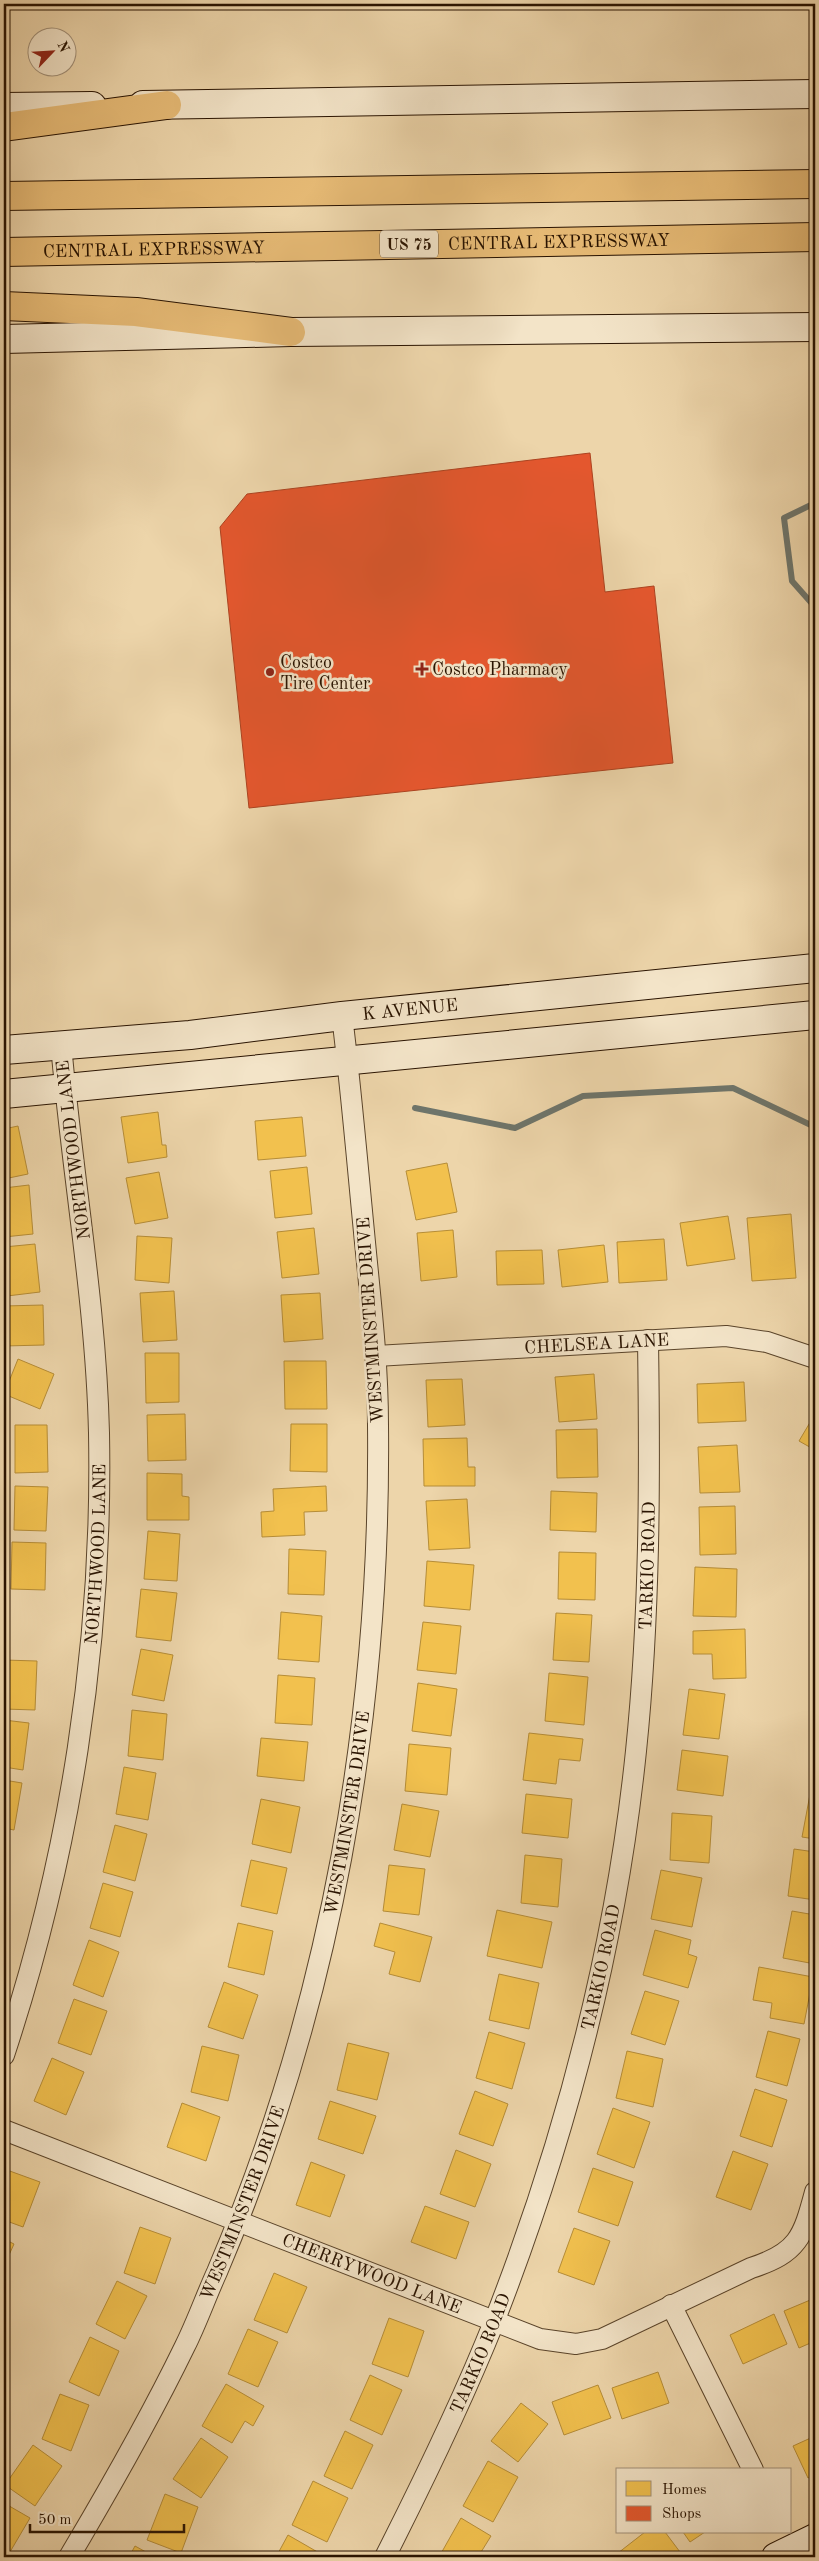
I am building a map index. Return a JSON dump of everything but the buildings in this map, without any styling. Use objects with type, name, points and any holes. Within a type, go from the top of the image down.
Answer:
[{"type":"highway","points":[[4,127],[167,105]]},
{"type":"highway","points":[[4,196],[815,184]]},
{"type":"highway","name":"CENTRAL EXPRESSWAY","points":[[4,252],[815,238]]},
{"type":"highway","points":[[4,306],[136,312],[292,332]]},
{"type":"main road","points":[[4,107],[815,94]]},
{"type":"main road","points":[[4,338],[292,332],[815,327]]},
{"type":"main road","name":"K AVENUE","points":[[4,1050],[190,1035],[342,1016],[815,968]]},
{"type":"main road","points":[[4,1094],[815,1016]]},
{"type":"street","name":"WESTMINSTER DRIVE","points":[[69,2557],[116,2478],[186,2344],[238,2222],[278,2116],[315,1984],[344,1850],[362,1735],[375,1582],[378,1426],[376,1356],[342,1016]]},
{"type":"street","name":"NORTHWOOD LANE","points":[[4,2055],[27,1986],[59,1857],[83,1713],[97,1565],[98,1422],[86,1254],[64,1087],[61,1044]]},
{"type":"street","name":"CHELSEA LANE","points":[[376,1356],[726,1336],[767,1342],[815,1358]]},
{"type":"street","name":"TARKIO ROAD","points":[[385,2557],[442,2443],[494,2321],[548,2168],[590,2019],[620,1867],[636,1752],[645,1624],[650,1468],[648,1340]]},
{"type":"street","name":"CHERRYWOOD LANE","points":[[4,2130],[540,2339],[576,2344],[602,2339],[751,2268],[773,2261],[792,2247],[806,2228],[815,2192]]},
{"type":"street","points":[[671,2305],[752,2468]]},
{"type":"waterway","points":[[815,503],[784,518],[792,581],[815,607]]},
{"type":"waterway","points":[[415,1108],[515,1128],[583,1096],[733,1088],[815,1127]]},
{"type":"place","name":"Costco Pharmacy","points":[[422,669]]},
{"type":"place","name":"Costco Tire Center","points":[[270,672]]}]
